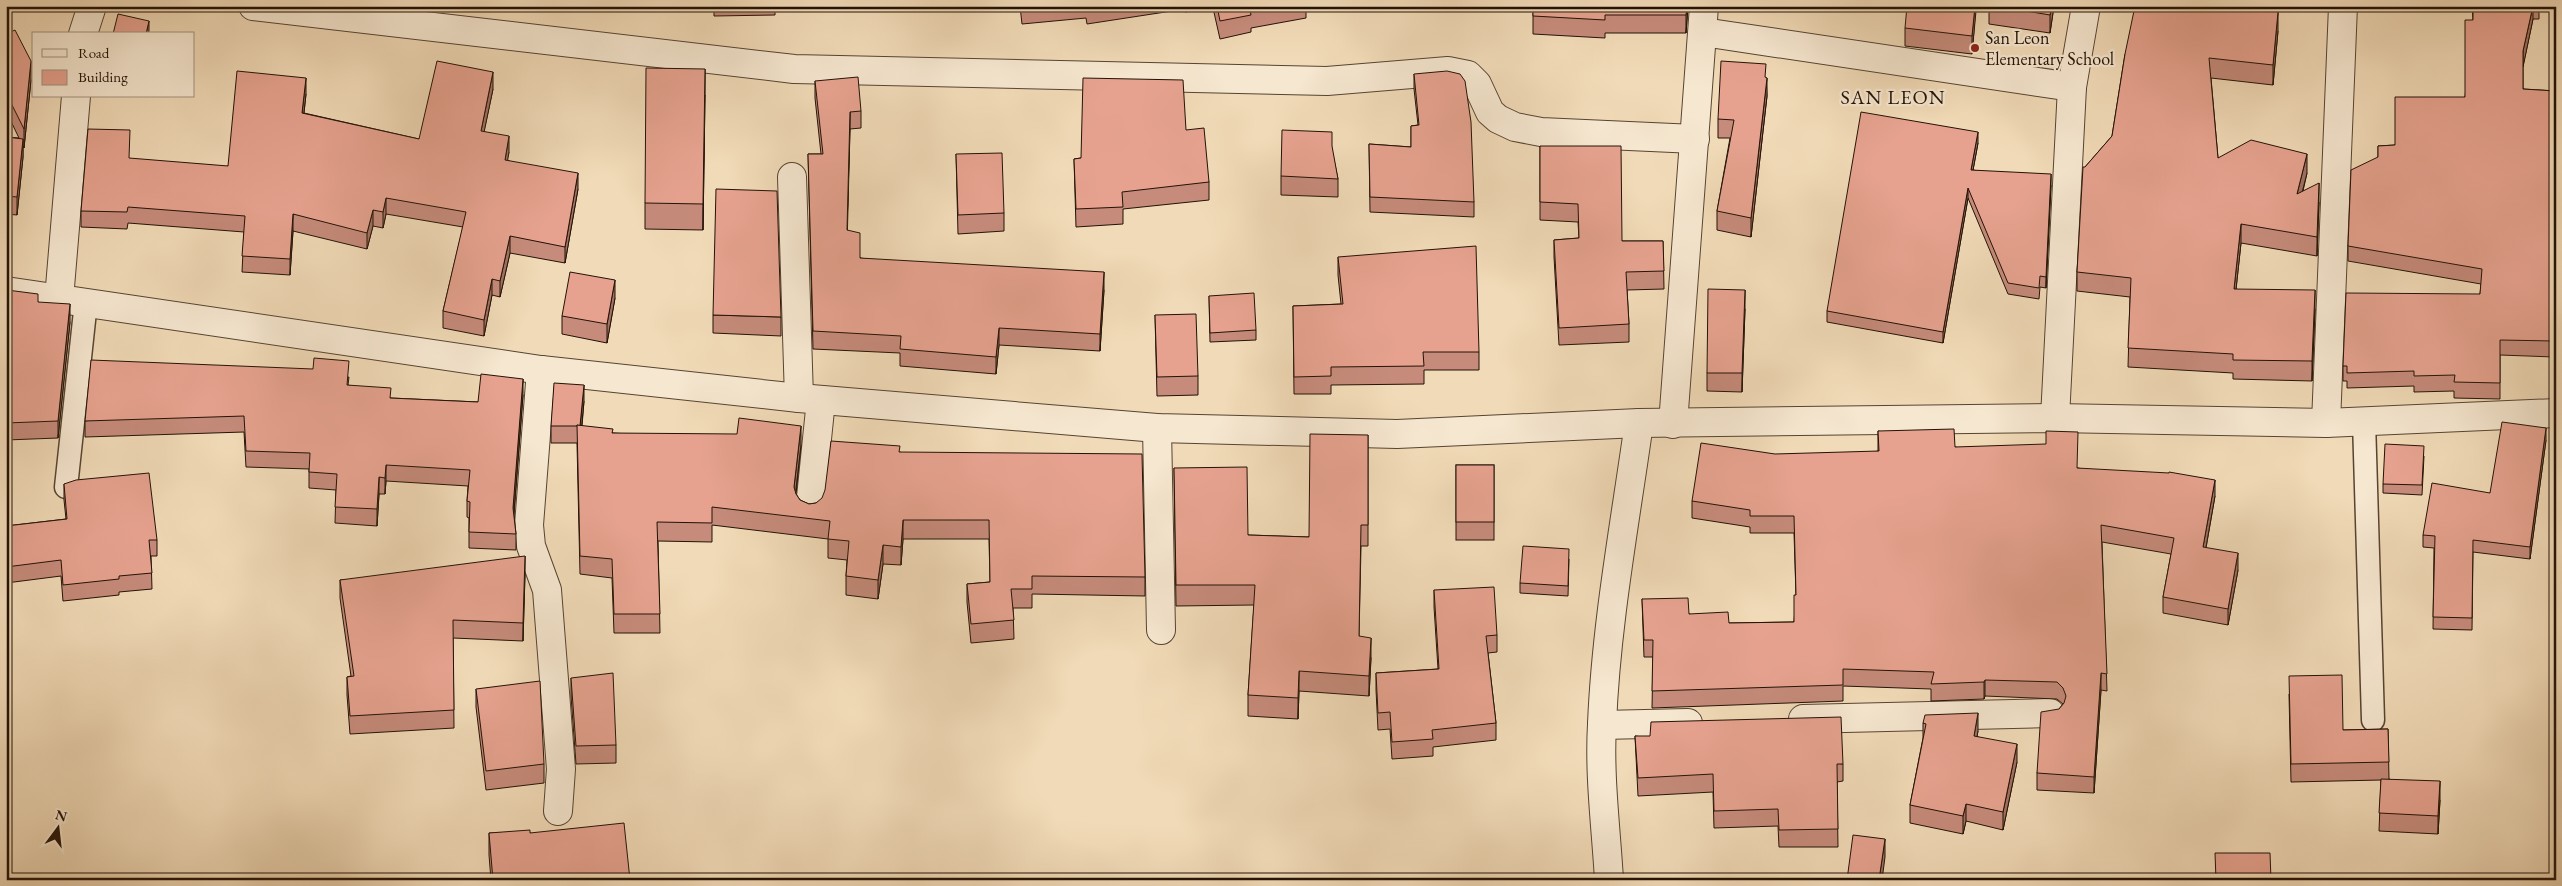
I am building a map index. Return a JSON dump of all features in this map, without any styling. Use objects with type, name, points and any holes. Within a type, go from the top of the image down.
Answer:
[{"type":"street","points":[[84,32],[92,6]]},
{"type":"street","points":[[252,6],[794,69],[1327,81],[1448,71],[1468,75],[1477,84],[1490,112],[1498,119],[1515,127],[1541,132],[1696,139]]},
{"type":"street","points":[[2055,418],[2072,87],[2086,6]]},
{"type":"street","points":[[2326,423],[2343,6]]},
{"type":"street","points":[[1673,424],[1704,19],[2072,87]]},
{"type":"street","points":[[59,298],[76,98]]},
{"type":"street","points":[[792,177],[810,399],[810,507]]},
{"type":"street","points":[[6,290],[541,370],[810,399],[1157,428],[1397,434],[1639,423],[2055,418],[2326,423],[2556,413]]},
{"type":"street","points":[[541,370],[529,525],[531,546],[547,590],[561,769],[558,811]]},
{"type":"street","points":[[1609,880],[1602,766],[1602,725],[1615,598],[1639,423]]},
{"type":"street","points":[[1157,428],[1161,630]]},
{"type":"street","points":[[1781,720],[2050,713]]},
{"type":"street","points":[[1602,725],[1711,722]]},
{"type":"lane","points":[[66,486],[86,302]]},
{"type":"lane","points":[[2364,421],[2373,720]]},
{"type":"building","points":[[1217,6],[1270,6],[1250,10],[1251,15],[1220,21]]},
{"type":"building","points":[[1533,6],[1687,6],[1686,15],[1605,15],[1605,20],[1533,16]]},
{"type":"building","points":[[1907,6],[1975,6],[1972,36],[1905,28]]},
{"type":"building","points":[[1996,6],[2052,6],[2050,15]]},
{"type":"building","points":[[2135,6],[2246,6],[2278,12],[2273,65],[2209,58],[2218,158],[2251,140],[2307,154],[2297,194],[2319,183],[2317,237],[2241,224],[2234,289],[2315,290],[2312,361],[2233,360],[2233,354],[2128,348],[2131,278],[2077,272],[2083,167],[2112,136]]},
{"type":"building","points":[[2473,6],[2533,6],[2523,51],[2523,89],[2556,91],[2556,299],[2554,299],[2554,341],[2500,340],[2500,383],[2454,382],[2455,375],[2414,376],[2414,371],[2347,373],[2347,366],[2343,366],[2346,293],[2480,294],[2482,269],[2348,246],[2351,170],[2378,157],[2378,146],[2395,145],[2395,97],[2465,97],[2465,20],[2473,20]]},
{"type":"building","points":[[118,14],[149,21],[146,32],[114,32]]},
{"type":"building","points":[[15,30],[31,61],[24,129],[6,93],[6,34]]},
{"type":"building","points":[[437,61],[493,72],[481,131],[509,136],[505,160],[578,173],[565,247],[510,236],[500,281],[492,279],[484,320],[443,311],[466,212],[386,198],[383,212],[373,210],[367,233],[293,214],[290,259],[242,256],[245,216],[128,207],[127,212],[81,211],[88,129],[130,130],[129,158],[228,166],[237,71],[306,78],[302,113],[419,139]]},
{"type":"building","points":[[1721,61],[1766,64],[1765,77],[1767,78],[1751,218],[1717,211],[1734,120],[1718,119]]},
{"type":"building","points":[[646,68],[705,69],[703,204],[645,203]]},
{"type":"building","points":[[1447,71],[1460,74],[1465,81],[1471,122],[1474,202],[1370,197],[1369,144],[1411,147],[1411,126],[1419,125],[1414,74]]},
{"type":"building","points":[[858,77],[861,111],[850,112],[847,230],[860,233],[860,258],[1104,272],[1100,334],[999,328],[996,357],[900,349],[901,336],[813,331],[808,154],[823,154],[815,81]]},
{"type":"building","points":[[1083,78],[1183,80],[1186,130],[1204,128],[1209,182],[1122,192],[1123,207],[1076,209],[1074,159],[1081,158]]},
{"type":"building","points":[[1861,112],[1978,132],[1971,170],[2051,174],[2046,277],[2040,276],[2039,288],[2008,283],[1968,188],[1943,332],[1827,311]]},
{"type":"building","points":[[1282,130],[1332,132],[1332,146],[1338,179],[1281,176]]},
{"type":"building","points":[[6,137],[23,139],[17,197],[6,196]]},
{"type":"building","points":[[1540,146],[1621,146],[1622,241],[1663,241],[1664,271],[1626,272],[1629,324],[1559,328],[1554,240],[1579,238],[1578,204],[1540,202]]},
{"type":"building","points":[[1002,153],[1004,213],[958,215],[956,154]]},
{"type":"building","points":[[716,189],[777,191],[781,317],[713,315]]},
{"type":"building","points":[[1476,246],[1479,352],[1423,352],[1424,366],[1331,367],[1331,376],[1294,377],[1293,306],[1343,304],[1338,257]]},
{"type":"building","points":[[570,272],[615,280],[607,324],[562,316]]},
{"type":"building","points":[[1708,289],[1745,290],[1742,373],[1707,373]]},
{"type":"building","points":[[7,290],[38,294],[38,302],[70,304],[58,421],[6,423]]},
{"type":"building","points":[[1254,293],[1256,330],[1210,333],[1209,296]]},
{"type":"building","points":[[1196,314],[1198,376],[1157,377],[1155,315]]},
{"type":"building","points":[[314,358],[349,361],[347,385],[391,388],[390,398],[478,402],[481,374],[523,379],[513,508],[516,534],[469,532],[470,502],[467,501],[470,470],[386,465],[385,478],[379,477],[377,509],[335,507],[337,474],[309,472],[310,453],[246,451],[244,416],[85,421],[91,360],[313,369]]},
{"type":"building","points":[[554,383],[584,385],[580,426],[551,426]]},
{"type":"building","points":[[739,418],[801,426],[794,487],[800,500],[809,504],[816,503],[822,498],[825,490],[831,441],[900,446],[899,452],[1142,454],[1145,577],[1032,576],[1032,589],[1011,589],[1014,620],[971,624],[967,584],[990,582],[989,520],[903,520],[901,547],[883,545],[878,580],[846,576],[849,541],[828,539],[830,521],[712,507],[712,523],[657,522],[660,614],[614,614],[612,559],[580,556],[577,425],[613,429],[612,433],[737,434]]},
{"type":"building","points":[[2502,422],[2546,428],[2530,547],[2473,540],[2472,618],[2433,617],[2435,536],[2423,535],[2432,483],[2490,493]]},
{"type":"building","points":[[1954,429],[1955,447],[2046,444],[2046,431],[2078,432],[2077,468],[2169,472],[2215,480],[2203,547],[2238,553],[2228,609],[2163,597],[2174,538],[2101,525],[2107,674],[2101,673],[2094,777],[2037,773],[2041,712],[2059,709],[2064,703],[2066,696],[2063,688],[2057,682],[1985,680],[1984,682],[1931,684],[1934,672],[1843,669],[1843,685],[1652,691],[1653,640],[1644,640],[1642,599],[1688,598],[1689,614],[1728,612],[1729,623],[1794,622],[1794,595],[1796,595],[1794,516],[1750,516],[1750,510],[1692,501],[1701,443],[1775,454],[1879,451],[1878,431]]},
{"type":"building","points":[[1310,434],[1368,435],[1368,525],[1361,525],[1359,636],[1371,638],[1369,676],[1299,671],[1298,698],[1248,695],[1255,585],[1176,585],[1174,468],[1247,467],[1248,535],[1309,537]]},
{"type":"building","points":[[2385,444],[2424,446],[2422,485],[2383,484]]},
{"type":"building","points":[[1456,465],[1494,465],[1494,522],[1456,522]]},
{"type":"building","points":[[149,473],[157,540],[149,540],[152,573],[119,576],[119,579],[63,585],[61,560],[6,567],[6,526],[67,519],[64,484],[76,480]]},
{"type":"building","points":[[1523,546],[1569,549],[1568,586],[1520,583]]},
{"type":"building","points":[[525,556],[523,623],[453,620],[454,710],[350,716],[347,677],[354,676],[340,580]]},
{"type":"building","points":[[1494,587],[1497,635],[1486,636],[1496,723],[1432,730],[1433,739],[1392,742],[1390,712],[1378,713],[1376,673],[1439,669],[1434,590]]},
{"type":"building","points":[[613,673],[616,745],[576,746],[571,678]]},
{"type":"building","points":[[2342,675],[2343,730],[2388,729],[2389,762],[2291,764],[2289,676]]},
{"type":"building","points":[[540,681],[544,764],[486,771],[476,689]]},
{"type":"building","points":[[1978,713],[1974,736],[2017,744],[2003,812],[1966,804],[1963,816],[1910,805],[1926,724],[1923,723],[1925,715]]},
{"type":"building","points":[[1841,717],[1843,764],[1837,764],[1838,829],[1779,830],[1778,809],[1714,811],[1713,774],[1638,778],[1635,736],[1650,736],[1651,722]]},
{"type":"building","points":[[2381,779],[2440,781],[2438,816],[2379,813]]},
{"type":"building","points":[[624,823],[630,880],[493,880],[489,833],[530,830],[530,833]]},
{"type":"building","points":[[1853,835],[1885,839],[1879,880],[1847,880]]},
{"type":"building","points":[[2215,853],[2270,853],[2271,880],[2216,880]]},
{"type":"place","name":"San Leon Elementary School","points":[[1975,48]]},
{"type":"district","name":"SAN LEON","points":[[1893,97]]}]
